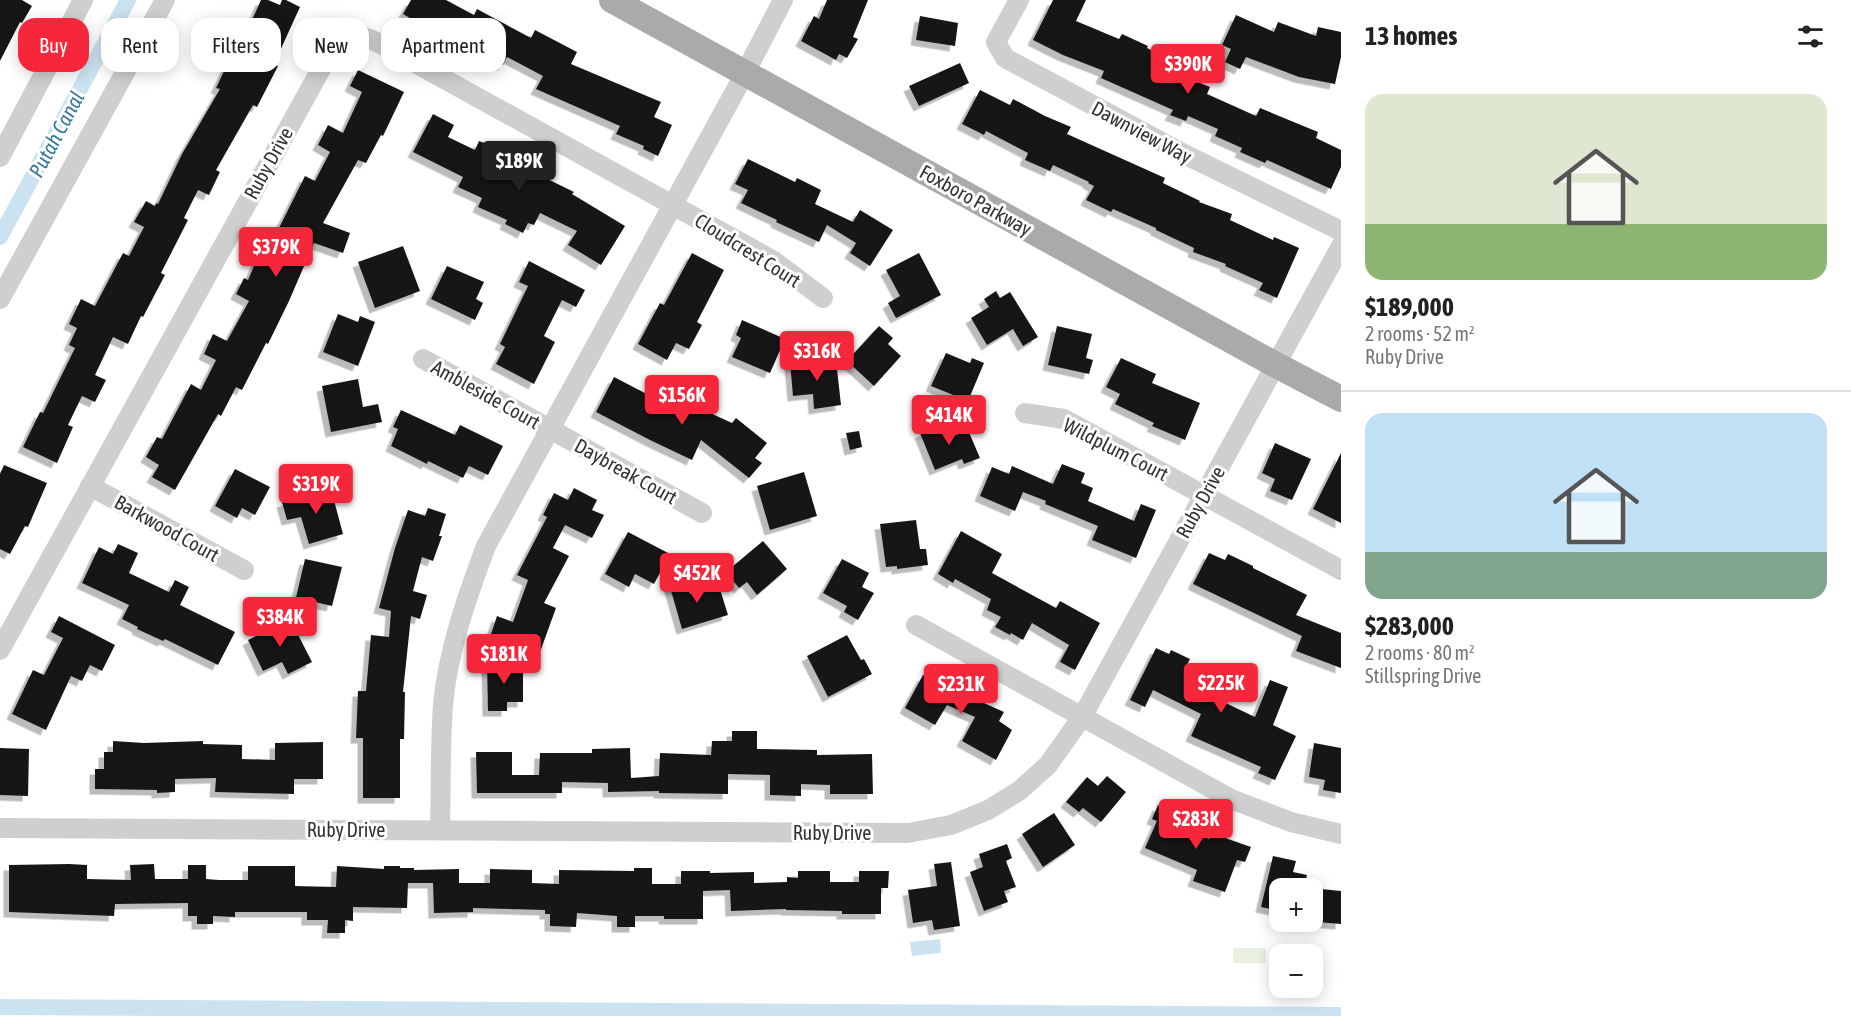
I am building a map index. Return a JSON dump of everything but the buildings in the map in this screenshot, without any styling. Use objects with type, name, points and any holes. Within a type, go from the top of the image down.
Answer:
[{"type":"main road","name":"Foxboro Parkway","points":[[612,0],[1341,399]]},
{"type":"street","points":[[0,157],[83,0]]},
{"type":"street","points":[[0,299],[165,0]]},
{"type":"street","points":[[440,830],[443,704],[462,611],[486,546],[783,0]]},
{"type":"street","name":"Dawnview Way","points":[[1019,0],[996,42],[1005,58],[1184,154],[1341,231]]},
{"type":"street","name":"Ruby Drive","points":[[0,650],[331,51],[340,39],[356,35],[372,39],[673,204]]},
{"type":"street","name":"Cloudcrest Court","points":[[673,204],[774,261],[823,298]]},
{"type":"street","name":"Ruby Drive","points":[[0,828],[908,833],[951,825],[988,810],[1019,791],[1048,765],[1082,717],[1341,246]]},
{"type":"street","name":"Ambleside Court","points":[[423,359],[549,429]]},
{"type":"street","name":"Wildplum Court","points":[[1025,413],[1064,419],[1341,570]]},
{"type":"street","name":"Daybreak Court","points":[[549,429],[702,513]]},
{"type":"street","name":"Barkwood Court","points":[[90,486],[244,570]]},
{"type":"street","points":[[916,625],[1232,800],[1291,822],[1341,834]]},
{"type":"green space","points":[[1233,948],[1266,948],[1266,963],[1233,963]]},
{"type":"water","points":[[940,939],[941,953],[912,956],[910,942]]},
{"type":"waterway","name":"Putah Canal","points":[[0,237],[128,0]]},
{"type":"waterway","points":[[0,1007],[1341,1015]]}]
